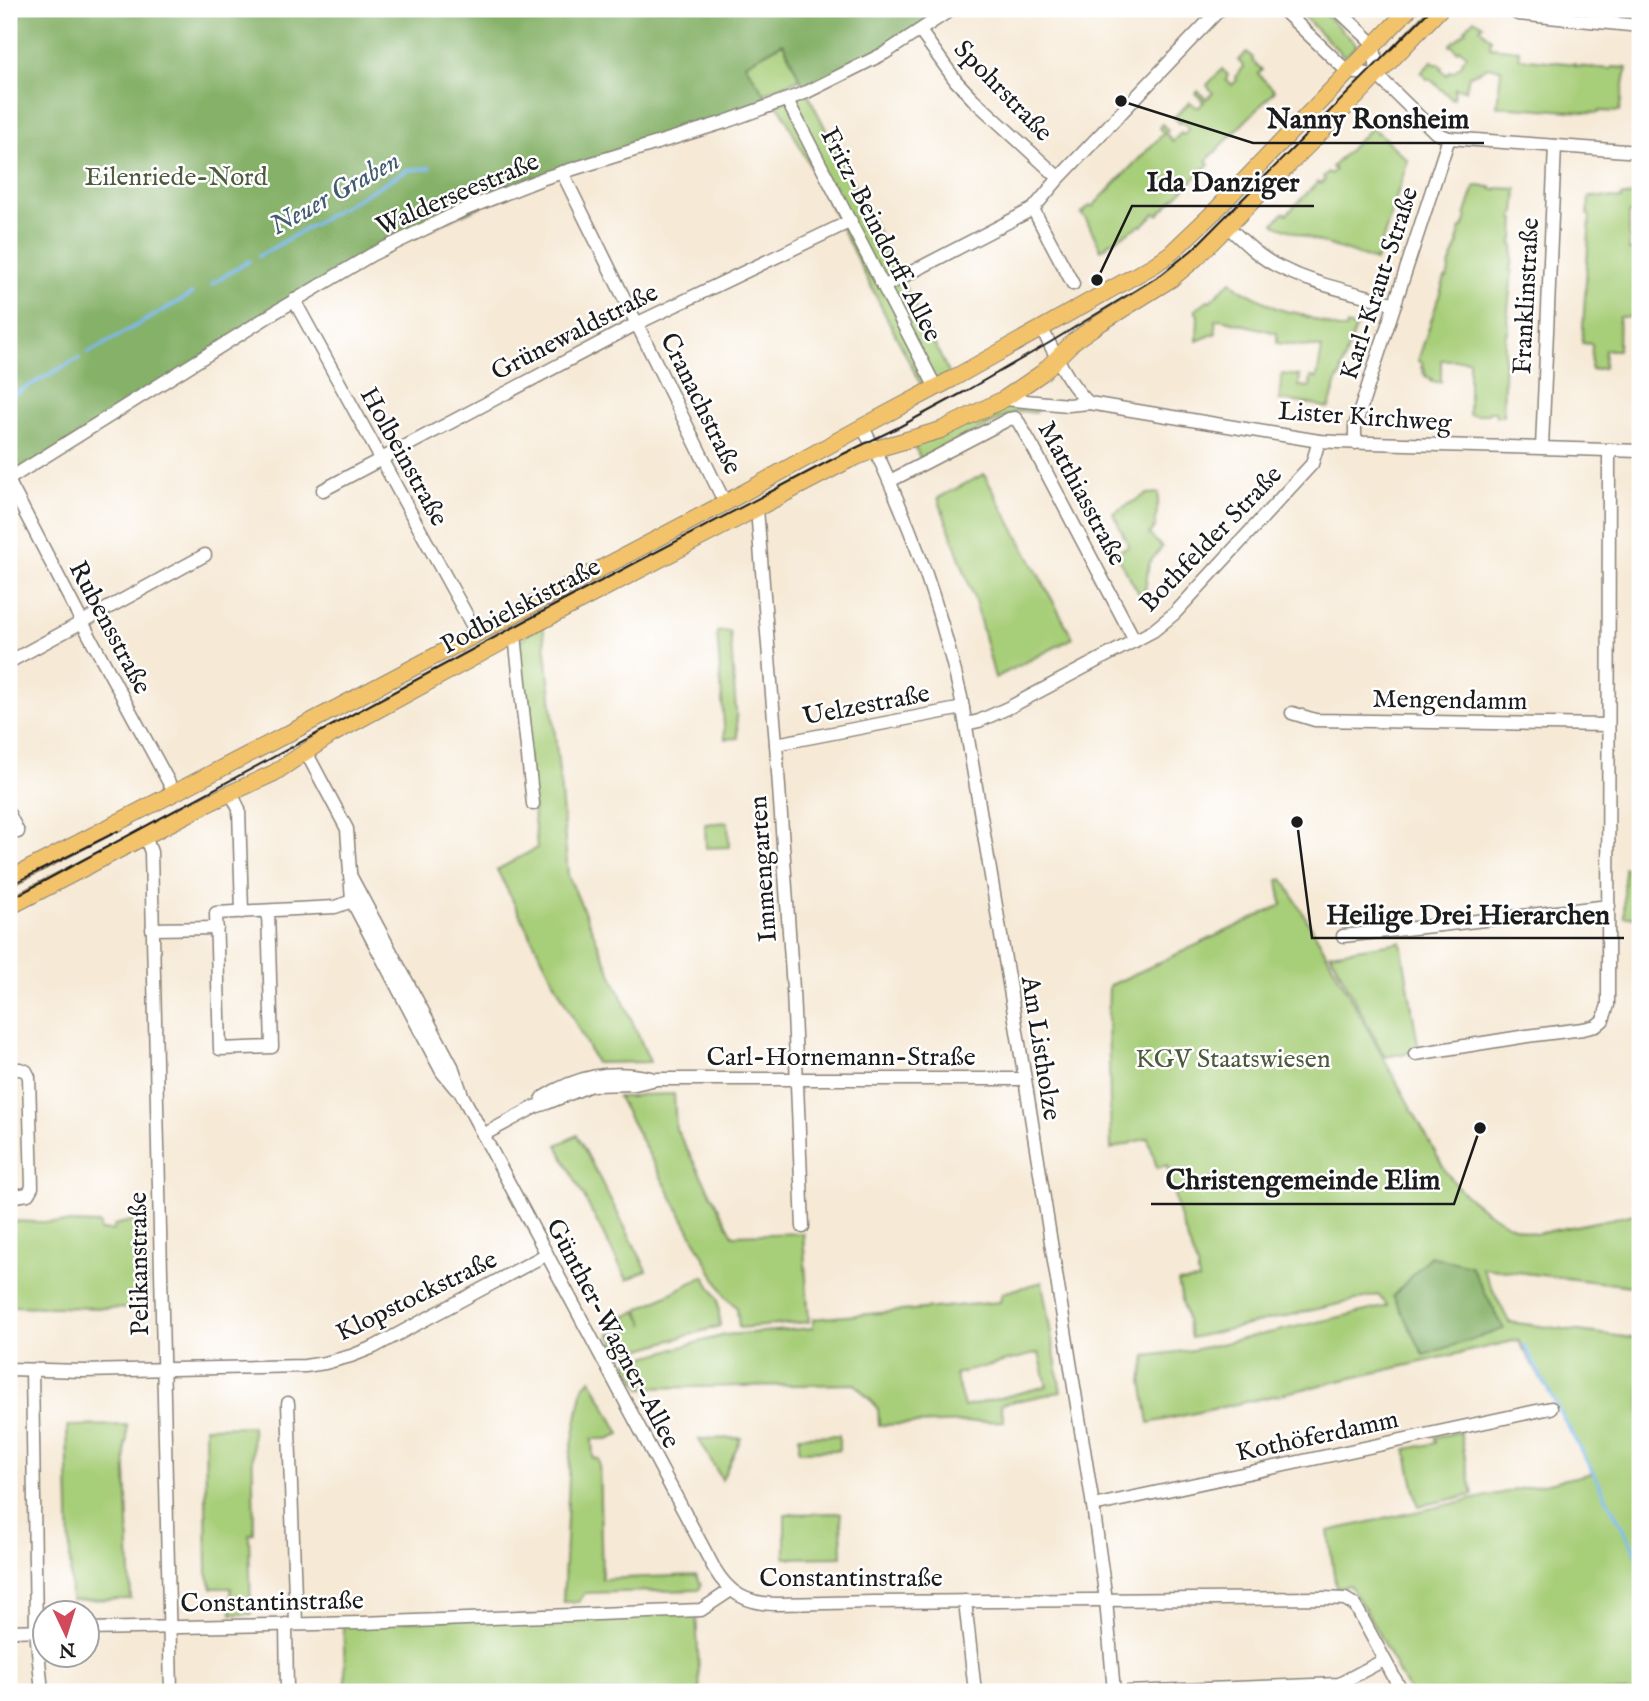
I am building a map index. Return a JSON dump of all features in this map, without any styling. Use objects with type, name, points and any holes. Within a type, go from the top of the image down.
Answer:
[{"type":"main road","name":"Podbielskistraße","points":[[9,879],[725,503],[1154,265],[1171,253],[1215,211],[1409,9]]},
{"type":"main road","name":"Podbielskistraße","points":[[9,907],[282,769],[331,736],[516,635],[849,460],[941,430],[1004,399],[1042,373],[1074,341],[1171,279],[1196,258],[1440,9]]},
{"type":"main road","points":[[295,730],[306,752]]},
{"type":"main road","points":[[134,814],[145,836]]},
{"type":"street","name":"Walderseestraße","points":[[9,481],[371,255],[461,211],[562,172],[787,100],[856,68],[952,9]]},
{"type":"street","points":[[885,286],[1033,209],[1059,178],[1220,9]]},
{"type":"street","points":[[1283,9],[1348,72],[1377,75],[1436,133],[1449,138],[1640,152]]},
{"type":"street","points":[[1337,9],[1374,44],[1377,75]]},
{"type":"street","points":[[1510,9],[1518,14],[1640,26]]},
{"type":"street","name":"Spohrstraße","points":[[920,31],[956,81],[973,99],[1059,178]]},
{"type":"street","name":"Fritz-Beindorff-Allee","points":[[787,100],[936,388]]},
{"type":"street","name":"Karl-Kraut-Straße","points":[[1355,443],[1355,426],[1449,138]]},
{"type":"street","name":"Franklinstraße","points":[[1542,447],[1555,146]]},
{"type":"street","name":"Cranachstraße","points":[[562,172],[725,503]]},
{"type":"street","points":[[1033,209],[1073,284]]},
{"type":"street","name":"Grünewaldstraße","points":[[323,490],[638,323],[851,222]]},
{"type":"street","points":[[1227,226],[1252,249],[1278,267],[1312,280],[1395,304]]},
{"type":"street","name":"Holbeinstraße","points":[[295,300],[477,634]]},
{"type":"street","points":[[1041,328],[1078,393],[1089,403]]},
{"type":"street","name":"Lister Kirchweg","points":[[1004,399],[1068,405],[1089,403],[1319,441],[1640,450]]},
{"type":"street","name":"Matthiasstraße","points":[[890,481],[1015,418],[1135,641]]},
{"type":"street","name":"Am Listholze","points":[[862,427],[876,449],[890,481],[934,594],[951,652],[966,724],[1093,1506],[1106,1600],[1114,1692]]},
{"type":"street","name":"Bothfelder Straße","points":[[966,724],[1010,707],[1153,631],[1175,613],[1312,464],[1319,441]]},
{"type":"street","points":[[1415,1054],[1596,1026],[1603,1020],[1608,1005],[1609,450]]},
{"type":"street","name":"Rubensstraße","points":[[9,481],[174,792]]},
{"type":"street","name":"Immengarten","points":[[757,509],[798,1079],[803,1227]]},
{"type":"street","points":[[9,662],[205,555]]},
{"type":"street","points":[[516,635],[533,804]]},
{"type":"street","name":"Uelzestraße","points":[[776,744],[963,709]]},
{"type":"street","name":"Mengendamm","points":[[1292,713],[1315,720],[1608,725]]},
{"type":"street","name":"Günther-Wagner-Allee","points":[[306,752],[347,829],[352,901],[442,1072],[461,1095]]},
{"type":"street","points":[[232,793],[239,809],[242,912]]},
{"type":"street","points":[[9,814],[18,832]]},
{"type":"street","name":"Pelikanstraße","points":[[145,836],[151,852],[171,1692]]},
{"type":"street","name":"Günther-Wagner-Allee","points":[[350,875],[452,1066],[461,1095],[482,1135],[709,1559],[731,1590]]},
{"type":"street","points":[[268,911],[272,1047],[220,1049],[216,913],[335,907],[352,901]]},
{"type":"street","points":[[1343,936],[1609,906]]},
{"type":"street","points":[[152,929],[217,928]]},
{"type":"street","points":[[9,1069],[26,1071],[29,1077],[32,1179],[28,1194],[9,1197]]},
{"type":"street","name":"Carl-Hornemann-Straße","points":[[482,1135],[535,1107],[543,1098],[564,1085],[601,1075],[636,1074],[657,1079],[1025,1079]]},
{"type":"street","name":"Klopstockstraße","points":[[9,1369],[83,1371],[305,1366],[325,1363],[373,1347],[547,1254]]},
{"type":"street","points":[[32,1370],[40,1600]]},
{"type":"street","points":[[287,1692],[291,1623],[288,1403]]},
{"type":"street","name":"Kothöferdamm","points":[[1093,1506],[1551,1408]]},
{"type":"street","name":"Constantinstraße","points":[[102,1628],[362,1623],[701,1610],[731,1590],[763,1604],[1322,1598],[1345,1600],[1355,1605],[1402,1692]]},
{"type":"street","points":[[965,1601],[975,1692]]},
{"type":"street","points":[[9,1631],[32,1630]]},
{"type":"street","points":[[1128,1692],[1339,1684],[1384,1660]]},
{"type":"street","points":[[42,1670],[42,1692]]},
{"type":"green space","name":"Eilenriede-Nord","points":[[9,9],[952,9],[807,92],[783,43],[745,64],[764,93],[776,104],[544,178],[371,255],[9,479]]},
{"type":"green space","points":[[1296,9],[1320,9],[1357,45],[1345,57]]},
{"type":"green space","points":[[1474,19],[1483,25],[1480,28],[1491,39],[1490,47],[1519,50],[1519,58],[1575,66],[1627,68],[1619,112],[1497,106],[1501,69],[1488,67],[1469,76],[1466,90],[1455,88],[1454,99],[1451,98],[1421,73],[1432,61],[1442,67],[1447,75],[1463,63],[1467,55],[1450,44],[1466,31]]},
{"type":"green space","points":[[784,42],[800,79],[764,93],[745,64]]},
{"type":"green space","points":[[1247,52],[1262,70],[1258,74],[1275,91],[1206,161],[1209,164],[1158,215],[1155,213],[1142,226],[1101,250],[1081,214],[1092,207],[1164,133],[1159,128],[1162,124],[1168,130],[1165,133],[1173,141],[1181,133],[1184,135],[1189,128],[1174,117],[1190,102],[1198,108],[1204,102],[1196,94],[1198,91],[1206,99],[1213,93],[1207,85],[1222,69],[1228,75],[1226,80],[1232,85],[1244,67],[1238,60]]},
{"type":"green space","points":[[807,92],[952,379],[922,387],[782,111],[776,104]]},
{"type":"green space","points":[[1370,129],[1378,132],[1407,160],[1376,261],[1274,223],[1284,212],[1287,214],[1318,182],[1321,184],[1325,180],[1323,177],[1335,170],[1332,167]]},
{"type":"green space","points":[[1475,186],[1496,190],[1517,189],[1513,215],[1514,240],[1511,244],[1514,245],[1510,266],[1509,323],[1505,342],[1503,416],[1496,416],[1495,411],[1469,415],[1469,360],[1441,360],[1441,382],[1431,382],[1432,379],[1423,373],[1423,363],[1418,361],[1459,242],[1457,241]]},
{"type":"green space","points":[[1640,195],[1640,212],[1629,213],[1629,250],[1640,250],[1640,317],[1619,317],[1618,350],[1605,350],[1604,368],[1591,370],[1592,344],[1582,343],[1589,196],[1621,199],[1622,196]]},
{"type":"green space","points":[[1231,281],[1240,289],[1276,308],[1340,329],[1346,329],[1347,325],[1356,328],[1329,408],[1279,400],[1282,374],[1300,376],[1299,386],[1310,387],[1311,377],[1317,378],[1322,348],[1277,343],[1277,333],[1221,319],[1215,320],[1216,333],[1197,341],[1198,316],[1195,310],[1210,301]]},
{"type":"green space","points":[[1020,405],[1039,407],[1035,413],[1014,412],[921,460],[914,445],[1004,408]]},
{"type":"green space","points":[[984,474],[1073,638],[995,678],[975,601],[938,498]]},
{"type":"green space","points":[[1159,493],[1155,527],[1149,534],[1162,547],[1149,563],[1145,591],[1140,595],[1115,553],[1129,546],[1113,513],[1147,494]]},
{"type":"green space","points":[[543,624],[568,875],[650,1062],[596,1063],[497,870],[537,848],[516,643]]},
{"type":"green space","points":[[730,631],[738,738],[725,739],[717,632]]},
{"type":"green space","points":[[728,822],[729,847],[706,848],[705,824]]},
{"type":"green space","points":[[1624,868],[1640,868],[1640,917],[1624,917]]},
{"type":"green space","name":"KGV Staatswiesen","points":[[1283,879],[1446,1172],[1461,1191],[1497,1218],[1535,1234],[1640,1213],[1640,1287],[1482,1268],[1509,1322],[1640,1339],[1640,1692],[1409,1692],[1368,1614],[1349,1585],[1336,1589],[1328,1531],[1593,1473],[1518,1340],[1149,1423],[1142,1381],[1146,1356],[1193,1350],[1388,1306],[1378,1295],[1191,1338],[1178,1282],[1199,1280],[1167,1165],[1157,1168],[1148,1138],[1111,1149],[1109,986],[1282,905],[1278,880]]},
{"type":"green space","points":[[1401,942],[1419,1051],[1385,1057],[1330,953]]},
{"type":"green space","points":[[674,1094],[676,1129],[733,1235],[803,1233],[809,1322],[739,1328],[737,1308],[725,1296],[618,1097]]},
{"type":"green space","points":[[577,1135],[647,1270],[627,1280],[557,1145]]},
{"type":"green space","points":[[145,1218],[147,1309],[9,1306],[9,1221],[100,1224],[100,1231],[114,1230],[114,1225]]},
{"type":"green space","points":[[1430,1256],[1471,1266],[1504,1329],[1424,1355],[1393,1296]]},
{"type":"green space","points":[[704,1276],[718,1299],[720,1326],[621,1355],[610,1334],[630,1329],[624,1317],[637,1311],[645,1325],[638,1310]]},
{"type":"green space","points":[[1042,1282],[1061,1392],[1001,1404],[1004,1421],[879,1425],[878,1408],[855,1384],[641,1388],[626,1362],[725,1335],[813,1328],[813,1319],[1000,1302],[1002,1293]],"holes":[[[1039,1353],[1047,1386],[964,1407],[955,1374]]]},
{"type":"green space","points":[[591,1379],[620,1434],[608,1439],[592,1439],[593,1458],[599,1459],[602,1579],[696,1575],[701,1584],[698,1590],[585,1593],[579,1602],[563,1602],[570,1455],[583,1387]]},
{"type":"green space","points":[[127,1425],[125,1444],[131,1599],[71,1600],[67,1426]]},
{"type":"green space","points":[[252,1426],[254,1533],[249,1534],[251,1614],[231,1614],[231,1588],[212,1588],[207,1573],[205,1427]]},
{"type":"green space","points":[[1460,1432],[1473,1495],[1418,1506],[1406,1449],[1436,1443],[1435,1437]]},
{"type":"green space","points":[[839,1435],[839,1450],[799,1451],[799,1436]]},
{"type":"green space","points":[[741,1438],[722,1480],[699,1439]]},
{"type":"green space","points":[[841,1513],[842,1557],[785,1558],[785,1514]]},
{"type":"green space","points":[[696,1610],[700,1692],[346,1692],[343,1623]]},
{"type":"waterway","name":"Neuer Graben","points":[[259,256],[407,170],[430,168]]},
{"type":"waterway","name":"Neuer Graben","points":[[212,284],[249,261]]},
{"type":"waterway","name":"Neuer Graben","points":[[88,353],[192,294]]},
{"type":"waterway","name":"Neuer Graben","points":[[9,397],[79,358]]},
{"type":"waterway","points":[[1524,1345],[1640,1560]]},
{"type":"tram line","points":[[9,900],[542,612],[964,392],[1162,274],[1192,250],[1431,9]]},
{"type":"tram line","points":[[9,886],[118,831]]},
{"type":"place","name":"Nanny Ronsheim","points":[[1121,101]]},
{"type":"place","name":"Ida Danziger","points":[[1097,280]]},
{"type":"place","name":"Heilige Drei Hierarchen","points":[[1297,822]]},
{"type":"place","name":"Christengemeinde Elim","points":[[1480,1128]]}]
